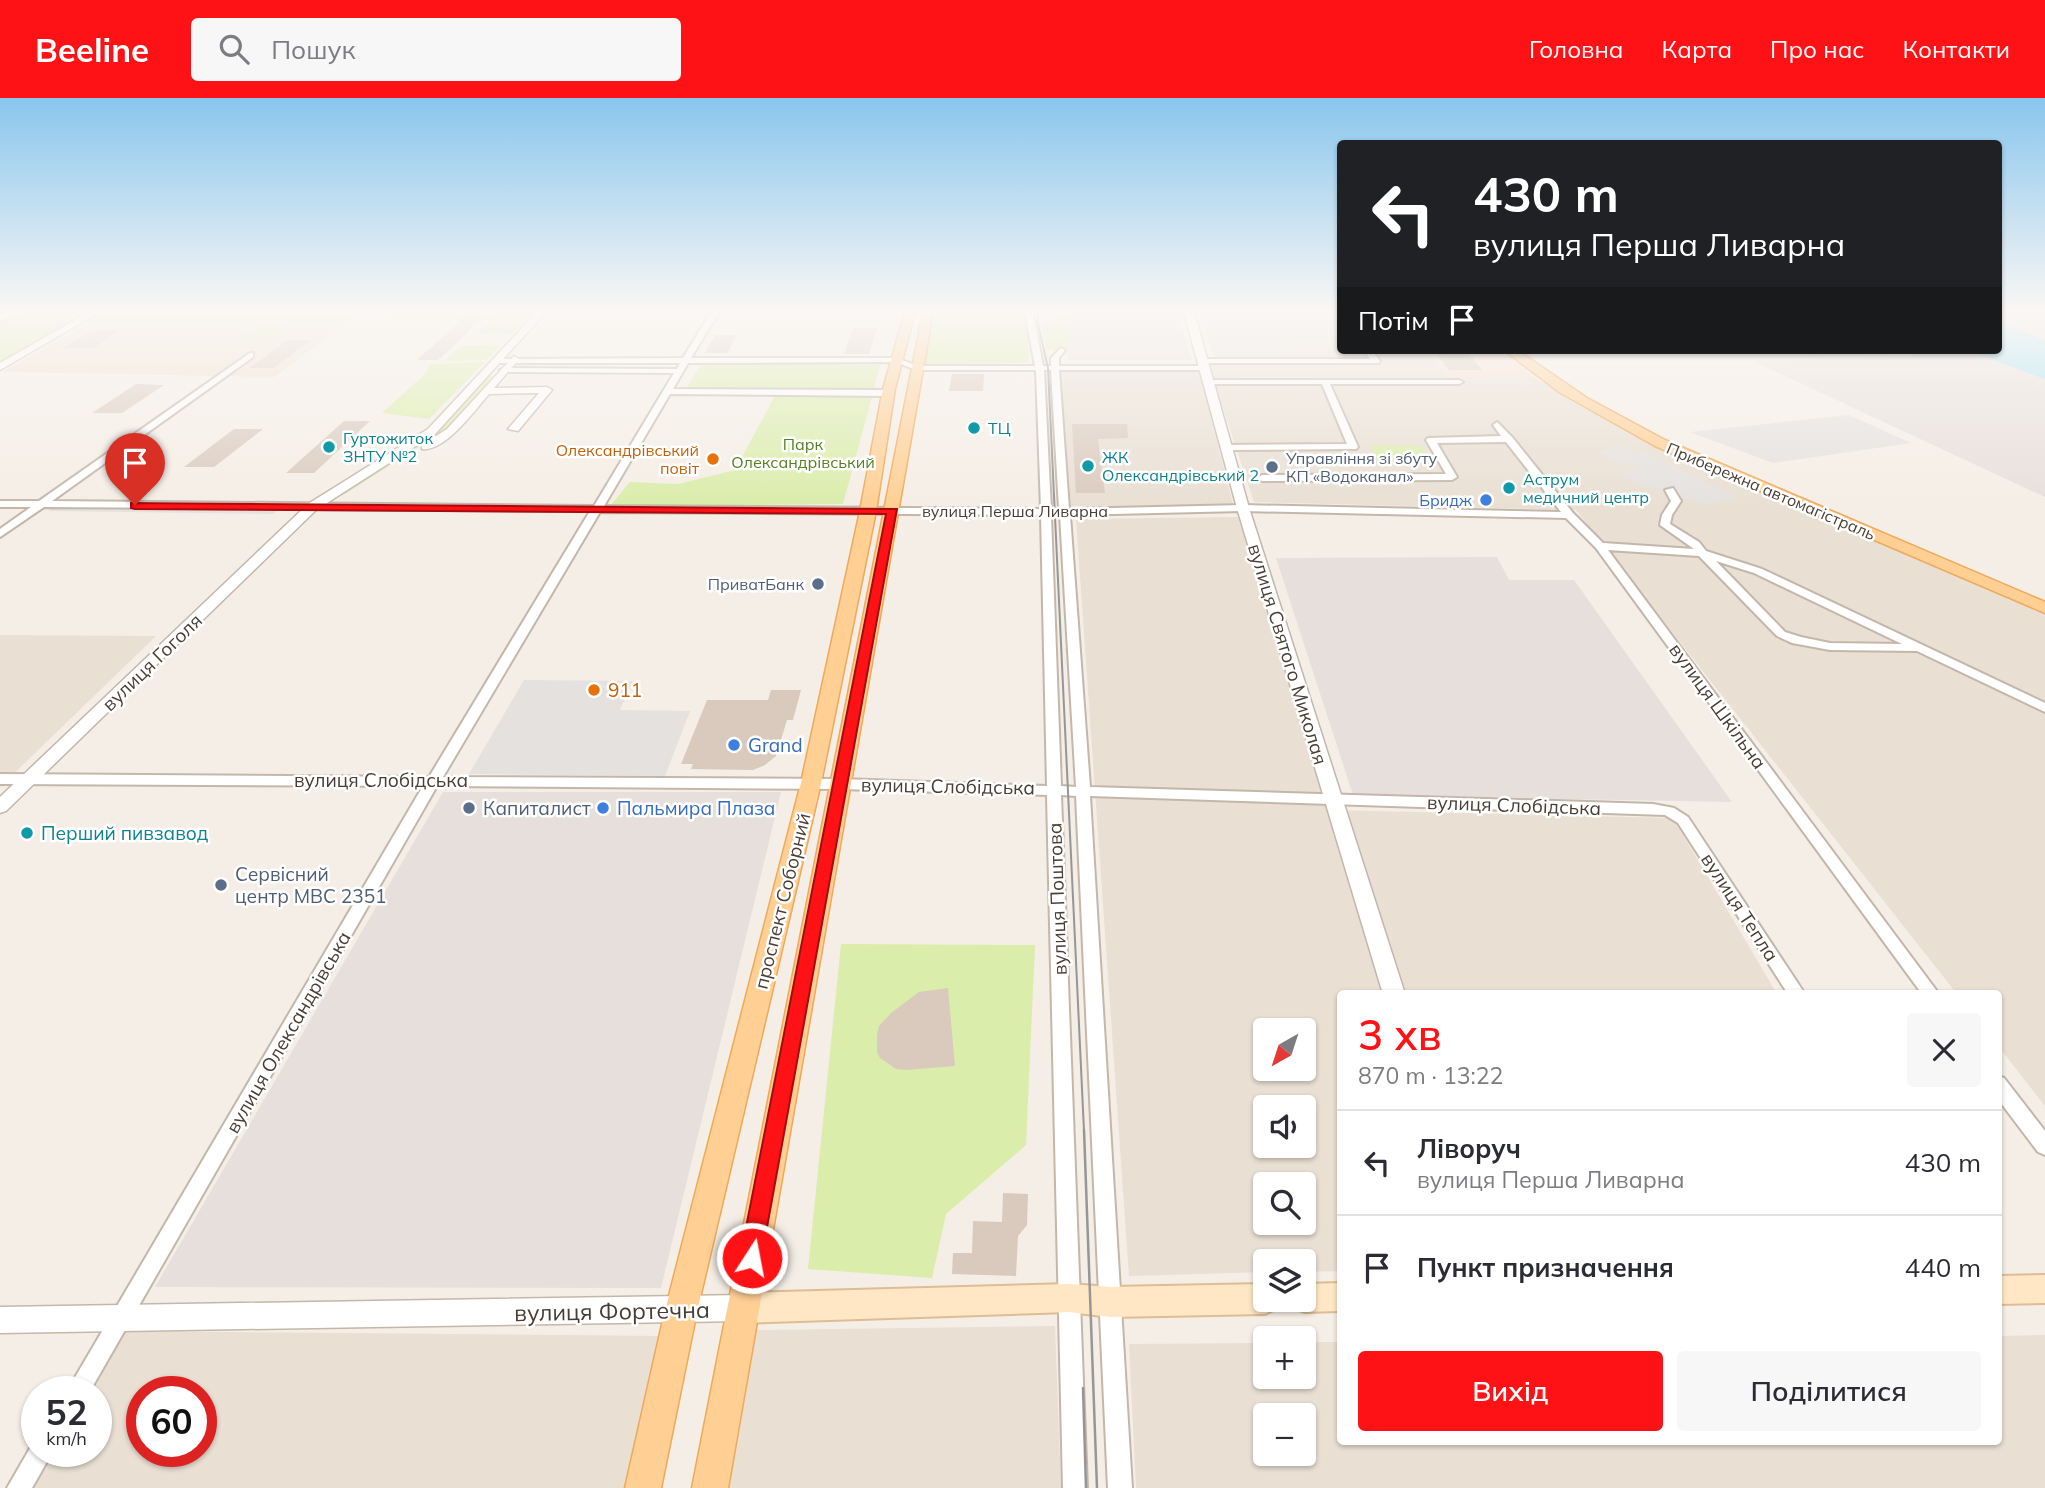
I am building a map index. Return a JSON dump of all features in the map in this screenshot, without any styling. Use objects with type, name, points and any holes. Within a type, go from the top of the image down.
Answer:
[{"type":"main road","name":"проспект Соборний","points":[[643,1488],[681,1311],[811,783],[868,511],[888,393],[899,377]]},
{"type":"main road","name":"проспект Соборний","points":[[710,1488],[893,511],[906,377]]},
{"type":"main road","name":"Прибережна автомагістраль","points":[[1545,377],[1604,414],[1660,443],[2045,608]]},
{"type":"main road","name":"Прибережна автомагістраль","points":[[1569,377],[1620,408],[1680,438],[2045,593]]},
{"type":"main road","points":[[2002,1290],[2045,1289]]},
{"type":"main road","points":[[1316,1298],[1337,1297]]},
{"type":"main road","name":"вулиця Фортечна","points":[[743,1308],[1069,1298],[1111,1302],[1253,1299]]},
{"type":"street","points":[[0,534],[219,377]]},
{"type":"street","name":"вулиця Гоголя","points":[[0,807],[308,512],[432,431],[488,377]]},
{"type":"street","name":"вулиця Гоголя","points":[[308,512],[330,507],[451,431],[486,391],[494,377]]},
{"type":"street","name":"вулиця Олександрівська","points":[[87,1376],[434,780],[675,377]]},
{"type":"street","name":"вулиця Поштова","points":[[1047,377],[1045,511],[1074,1488]]},
{"type":"street","name":"вулиця Поштова","points":[[1048,377],[1063,511],[1083,792],[1121,1488]]},
{"type":"street","name":"вулиця Святого Миколая","points":[[1206,377],[1243,508],[1393,990]]},
{"type":"street","points":[[1268,377],[1325,383],[1459,382]]},
{"type":"street","points":[[1262,478],[1318,462],[1354,444],[1325,383]]},
{"type":"street","points":[[1402,383],[1408,391],[1440,391]]},
{"type":"street","points":[[486,391],[547,390],[514,429]]},
{"type":"street","points":[[669,391],[888,393]]},
{"type":"street","name":"вулиця Шкільна","points":[[1497,425],[1569,514],[1600,546],[1928,990]]},
{"type":"street","points":[[1226,447],[1318,462],[1452,477],[1431,440],[1508,439]]},
{"type":"street","points":[[1670,490],[1676,501],[1665,525],[1695,544],[1781,634],[1811,645],[1916,648]]},
{"type":"street","points":[[0,504],[308,512]]},
{"type":"street","name":"вулиця Перша Ливарна","points":[[330,507],[868,511],[1243,508],[1569,514]]},
{"type":"street","points":[[0,519],[21,519]]},
{"type":"street","points":[[1600,546],[1702,552],[1758,571],[2045,708]]},
{"type":"street","name":"вулиця Слобідська","points":[[0,779],[840,783],[1054,788],[1083,792],[1653,809],[1669,811],[1683,820]]},
{"type":"street","name":"вулиця Тепла","points":[[1683,820],[1794,990]]},
{"type":"street","points":[[2002,1089],[2045,1146]]},
{"type":"street","name":"вулиця Фортечна","points":[[0,1320],[743,1308]]},
{"type":"street","points":[[19,1488],[31,1467]]},
{"type":"shaded area","points":[[1060,377],[1201,377],[1233,504],[1071,507]]},
{"type":"shaded area","points":[[1213,377],[1534,377],[1578,405],[1650,443],[2045,615],[2045,1106],[2002,1051],[2002,990],[1954,990],[1576,510],[1254,502]]},
{"type":"shaded area","points":[[1312,377],[1316,385],[1301,385],[1302,389],[1239,389],[1236,378]]},
{"type":"shaded area","points":[[1787,377],[2045,377],[2045,497]]},
{"type":"shaded area","points":[[1849,415],[1911,443],[1773,463],[1690,432]]},
{"type":"shaded area","points":[[1621,446],[1638,454],[1643,452],[1737,497],[1706,506],[1649,485],[1643,487],[1618,474],[1639,467],[1627,461],[1620,463],[1599,452]]},
{"type":"shaded area","points":[[54,506],[278,509],[273,514],[48,511]]},
{"type":"shaded area","points":[[1238,517],[1327,810],[1673,818],[1775,990],[1337,990],[1337,1271],[1316,1272],[1316,1249],[1253,1249],[1253,1272],[1129,1276],[1076,519]]},
{"type":"shaded area","points":[[1497,557],[1509,580],[1574,580],[1732,802],[1353,795],[1276,558]]},
{"type":"shaded area","points":[[0,635],[156,636],[0,787]]},
{"type":"shaded area","points":[[524,680],[633,681],[620,710],[690,711],[665,776],[469,774]]},
{"type":"shaded area","points":[[443,792],[781,792],[661,1288],[155,1287]]},
{"type":"shaded area","points":[[1055,1326],[1061,1488],[725,1488],[754,1330]]},
{"type":"shaded area","points":[[123,1331],[663,1336],[628,1488],[29,1488],[41,1467],[112,1467],[112,1376],[96,1376]]},
{"type":"shaded area","points":[[2045,1335],[2045,1488],[1136,1488],[1129,1344],[1253,1343],[1253,1389],[1316,1389],[1316,1342],[1337,1342],[1337,1445],[2002,1445],[2002,1336]]},
{"type":"green space","points":[[422,377],[470,377],[429,419],[382,413]]},
{"type":"green space","points":[[486,377],[493,377],[444,431],[345,494],[337,495],[438,431]]},
{"type":"green space","points":[[693,377],[877,377],[873,391],[686,388]]},
{"type":"green space","name":"Парк Олександрівський","points":[[777,392],[873,393],[843,504],[610,506],[630,482],[678,484],[735,470]]},
{"type":"green space","points":[[1370,445],[1421,446],[1429,459],[1377,459]]},
{"type":"green space","points":[[841,944],[1035,945],[1026,1145],[946,1214],[932,1278],[808,1269]]},
{"type":"building","points":[[951,377],[984,377],[983,391],[949,391]]},
{"type":"building","points":[[136,384],[164,385],[122,413],[92,413]]},
{"type":"building","name":"Гуртожиток ЗНТУ №2","points":[[344,421],[370,421],[314,473],[286,473]]},
{"type":"building","name":"ЖК Олександрівський 2","points":[[1072,424],[1127,424],[1128,438],[1098,439],[1105,493],[1076,493]]},
{"type":"building","points":[[234,429],[263,429],[214,467],[184,467]]},
{"type":"building","points":[[771,690],[801,690],[793,720],[787,720],[776,756],[753,770],[691,769],[693,764],[681,764],[707,700],[768,700]]},
{"type":"building","points":[[948,988],[955,1066],[896,1069],[880,1058],[877,1052],[879,1026],[891,1013],[919,992]]},
{"type":"building","points":[[1003,1193],[1028,1194],[1027,1225],[1018,1236],[1016,1276],[952,1274],[953,1253],[972,1253],[973,1221],[1002,1222]]},
{"type":"tram line","points":[[1048,377],[1084,1131]]},
{"type":"tram line","points":[[1084,1130],[1097,1488]]},
{"type":"tram line","points":[[1083,1388],[1086,1488]]},
{"type":"place","name":"ТЦ","points":[[974,428]]},
{"type":"place","name":"Гуртожиток ЗНТУ №2","points":[[329,447]]},
{"type":"place","name":"Олександрівський повіт","points":[[713,459]]},
{"type":"place","name":"ЖК Олександрівський 2","points":[[1088,466]]},
{"type":"place","name":"Управлiння зi збуту КП «Водоканал»","points":[[1272,467]]},
{"type":"place","name":"Аструм медичний центр","points":[[1509,488]]},
{"type":"place","name":"Бридж","points":[[1486,500]]},
{"type":"place","name":"ПриватБанк","points":[[818,584]]},
{"type":"place","name":"911","points":[[594,690]]},
{"type":"place","name":"Grand","points":[[734,745]]},
{"type":"place","name":"Капиталист","points":[[469,808]]},
{"type":"place","name":"Пальмира Плаза","points":[[603,808]]},
{"type":"place","name":"Перший пивзавод","points":[[27,833]]},
{"type":"place","name":"Сервісний центр МВС 2351","points":[[221,885]]},
{"type":"route","points":[[135,505],[893,511],[752,1258]]}]
